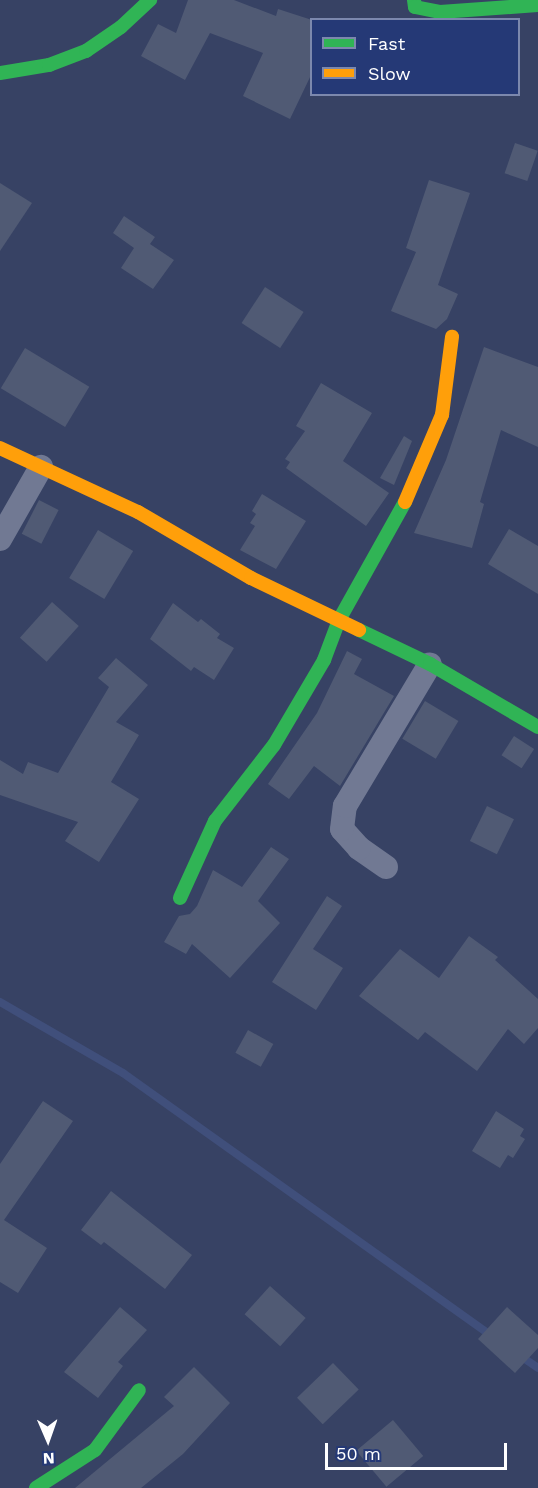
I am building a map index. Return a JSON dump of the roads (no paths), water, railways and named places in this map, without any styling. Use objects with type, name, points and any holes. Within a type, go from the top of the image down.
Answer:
[{"type":"street","points":[[0,73],[49,65],[86,51],[121,27],[150,0]]},
{"type":"street","points":[[414,0],[415,7],[440,12],[538,5]]},
{"type":"street","points":[[180,898],[215,821],[274,745],[324,660],[339,620],[364,581],[418,480],[442,415],[452,337]]},
{"type":"street","points":[[0,448],[138,512],[251,578],[430,664],[538,727]]},
{"type":"street","points":[[0,539],[41,467]]},
{"type":"street","points":[[386,867],[359,848],[342,829],[345,806],[430,664]]},
{"type":"street","points":[[36,1488],[95,1450],[139,1390]]},
{"type":"waterway","points":[[0,1002],[123,1073],[492,1336]]},
{"type":"waterway","points":[[519,1355],[538,1368]]}]
